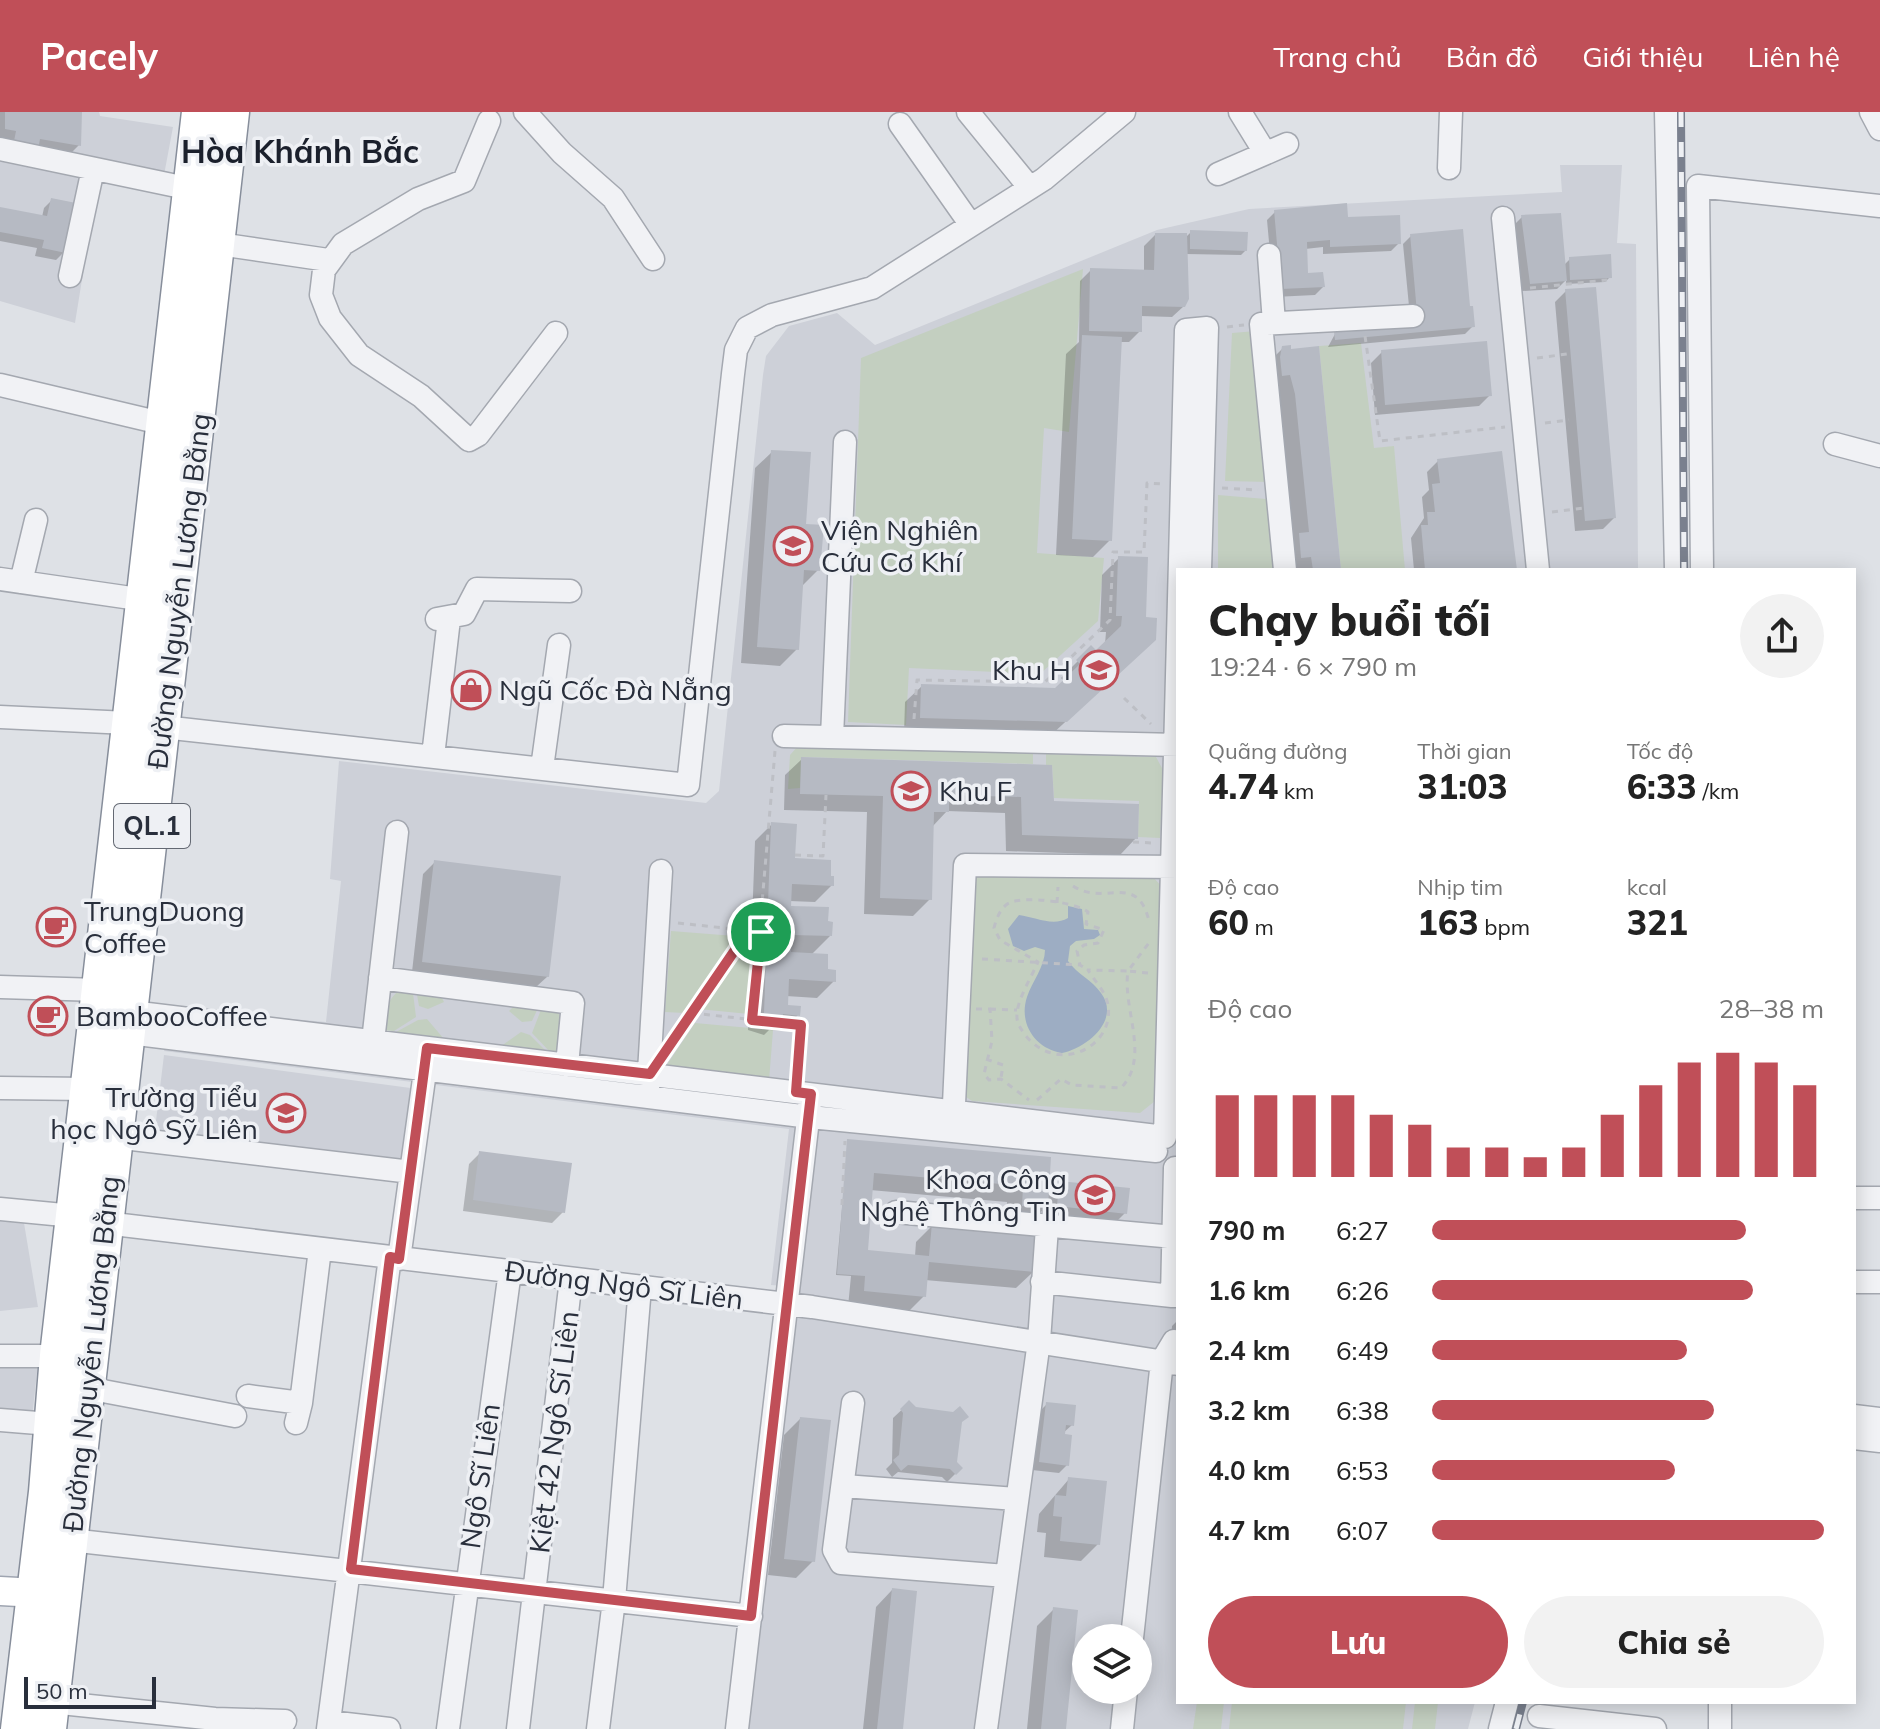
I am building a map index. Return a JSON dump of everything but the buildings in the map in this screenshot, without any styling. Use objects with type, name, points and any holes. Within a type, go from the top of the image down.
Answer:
[{"type":"highway","name":"Đường Nguyễn Lương Bằng","points":[[49,1594],[70,1540],[87,1388],[90,1220],[88,1089],[199,112]]},
{"type":"highway","name":"Đường Nguyễn Lương Bằng","points":[[49,1594],[50,1424],[57,1356],[90,1220],[115,1137],[232,112]]},
{"type":"highway","points":[[97,1006],[130,1023]]},
{"type":"highway","name":"QL.1","points":[[49,1594],[50,1715]]},
{"type":"highway","name":"QL.1","points":[[18,1729],[49,1594]]},
{"type":"main road","points":[[0,1591],[49,1594]]},
{"type":"street","points":[[525,112],[562,153],[613,198],[653,259]]},
{"type":"street","points":[[968,112],[1030,188]]},
{"type":"street","points":[[163,727],[688,785],[736,350],[747,328],[772,315],[872,288],[1030,188],[1124,112]]},
{"type":"street","points":[[1240,112],[1264,151]]},
{"type":"street","points":[[1449,168],[1451,112]]},
{"type":"street","points":[[1666,112],[1676,568]]},
{"type":"street","points":[[1871,112],[1880,129]]},
{"type":"street","points":[[489,121],[464,181],[418,199],[343,244],[328,260],[321,284],[324,306],[359,355],[421,396],[466,439],[478,435],[556,333]]},
{"type":"street","points":[[900,124],[971,225]]},
{"type":"street","points":[[1218,174],[1264,151],[1287,144]]},
{"type":"street","points":[[0,149],[191,189]]},
{"type":"street","points":[[70,276],[93,169]]},
{"type":"street","points":[[1702,568],[1698,186],[1880,206]]},
{"type":"street","points":[[1503,218],[1538,568]]},
{"type":"street","points":[[219,244],[328,260]]},
{"type":"street","points":[[1269,255],[1267,323],[1285,568]]},
{"type":"street","points":[[1267,323],[1413,316]]},
{"type":"street","points":[[1186,568],[1197,329]]},
{"type":"street","points":[[0,385],[165,424]]},
{"type":"street","points":[[832,737],[845,442]]},
{"type":"street","points":[[1835,444],[1880,456]]},
{"type":"street","points":[[1191,485],[1200,568]]},
{"type":"street","points":[[36,520],[11,580],[145,600]]},
{"type":"street","points":[[433,756],[443,619],[466,612],[477,589],[570,591]]},
{"type":"street","points":[[542,768],[559,645]]},
{"type":"street","points":[[0,717],[128,723]]},
{"type":"street","points":[[784,736],[1176,746],[1166,1142],[1162,1164],[1176,1168]]},
{"type":"street","points":[[373,1041],[397,832]]},
{"type":"street","points":[[953,1122],[965,865],[1175,867]]},
{"type":"street","points":[[647,1098],[661,871]]},
{"type":"street","points":[[380,978],[573,1003],[567,1065]]},
{"type":"street","points":[[0,987],[97,1006]]},
{"type":"street","points":[[130,1023],[373,1041],[650,1074],[803,1093],[953,1122]]},
{"type":"street","points":[[130,1023],[426,1072],[810,1117],[846,1121],[953,1122],[1166,1142]]},
{"type":"street","points":[[389,1729],[328,1725],[394,1258],[426,1072],[427,1048]]},
{"type":"street","points":[[0,1088],[88,1089]]},
{"type":"street","points":[[737,1729],[810,1117],[803,1093]]},
{"type":"street","points":[[115,1137],[411,1172]]},
{"type":"street","points":[[1042,1282],[1175,1296],[1176,1191]]},
{"type":"street","points":[[1856,1198],[1880,1198]]},
{"type":"street","name":"Đường Ngô Sĩ Liên","points":[[0,1209],[788,1305],[1039,1341],[1170,1370]]},
{"type":"street","points":[[896,1212],[1174,1237]]},
{"type":"street","points":[[986,1729],[1039,1341],[1047,1227]]},
{"type":"street","points":[[248,1396],[299,1413],[320,1249]]},
{"type":"street","name":"Ngô Sĩ Liên","points":[[448,1729],[465,1583],[510,1271]]},
{"type":"street","name":"Kiệt 42 Ngô Sĩ Liên","points":[[518,1729],[571,1279]]},
{"type":"street","points":[[1856,1282],[1880,1282]]},
{"type":"street","points":[[598,1729],[614,1600],[640,1287]]},
{"type":"street","points":[[1134,1624],[1176,1342]]},
{"type":"street","points":[[0,1356],[57,1356]]},
{"type":"street","points":[[87,1388],[235,1416]]},
{"type":"street","points":[[853,1403],[834,1550],[841,1563],[1006,1576]]},
{"type":"street","points":[[1856,1416],[1880,1419]]},
{"type":"street","points":[[0,1420],[50,1424]]},
{"type":"street","points":[[1856,1438],[1880,1441]]},
{"type":"street","points":[[1856,1453],[1880,1456]]},
{"type":"street","points":[[844,1486],[1016,1499]]},
{"type":"street","points":[[70,1540],[751,1616]]},
{"type":"street","points":[[1122,1729],[1125,1704]]},
{"type":"street","points":[[1500,1729],[1506,1704]]},
{"type":"street","points":[[1720,1704],[1720,1729]]},
{"type":"street","points":[[50,1715],[215,1724],[285,1721]]},
{"type":"street","points":[[1539,1716],[1655,1729]]},
{"type":"path","points":[[1510,290],[1607,280]]},
{"type":"path","points":[[1362,318],[1380,441],[1569,420]]},
{"type":"path","points":[[1197,329],[1267,323]]},
{"type":"path","points":[[1517,360],[1567,354]]},
{"type":"path","points":[[912,739],[917,680],[1045,682],[1110,620],[1113,552],[1144,552],[1147,483],[1277,492]]},
{"type":"path","points":[[1533,514],[1584,508]]},
{"type":"path","points":[[1124,698],[1176,746]]},
{"type":"path","points":[[752,1020],[776,741],[784,736]]},
{"type":"path","points":[[795,855],[823,856],[826,795]]},
{"type":"path","points":[[1057,903],[1058,884]]},
{"type":"path","points":[[1001,1079],[1029,1100],[1039,1100],[1061,1079],[1072,1085],[1121,1088],[1132,1072],[1135,1051],[1126,1000],[1128,971],[1152,939],[1143,899],[1123,892],[1084,893],[1071,884]]},
{"type":"path","points":[[1038,962],[1000,940],[994,928],[1007,904],[1019,899],[1080,905],[1088,912],[1086,924],[1104,930],[1098,943],[1084,945],[1077,951],[1080,965]]},
{"type":"path","points":[[658,921],[761,932]]},
{"type":"path","points":[[650,1074],[748,931]]},
{"type":"path","points":[[970,958],[1038,962],[1080,965],[1088,970],[1105,996],[1109,1013],[1101,1034],[1086,1049],[1062,1057],[1040,1050],[1019,1027],[1017,1010],[1038,962]]},
{"type":"path","points":[[1088,970],[1160,973]]},
{"type":"path","points":[[968,1008],[1017,1010]]},
{"type":"path","points":[[990,1009],[992,1041],[984,1074],[995,1082],[1001,1079]]},
{"type":"path","points":[[692,1013],[801,1025],[803,1093]]},
{"type":"path","points":[[986,1059],[1003,1065],[1001,1079]]},
{"type":"path","points":[[842,1205],[846,1121]]},
{"type":"shaded area","points":[[0,112],[99,112],[100,116],[173,127],[161,191],[98,180],[75,323],[0,301]]},
{"type":"shaded area","points":[[1560,165],[1622,165],[1617,243],[1636,244],[1638,568],[1176,568],[1176,1704],[1474,1704],[1468,1729],[746,1729],[796,1287],[771,1285],[789,1129],[164,1051],[169,1008],[326,1022],[341,881],[330,879],[339,761],[706,803],[719,791],[766,356],[789,326],[837,313],[875,345],[1157,230],[1249,209],[1562,192]]},
{"type":"shaded area","name":"Trường Tiểu học Ngô Sỹ Liên","points":[[164,1055],[418,1089],[407,1165],[154,1137]]},
{"type":"shaded area","points":[[0,1221],[24,1223],[38,1307],[0,1311]]},
{"type":"shaded area","points":[[0,1359],[38,1363],[32,1418],[0,1416]]},
{"type":"green space","points":[[1083,269],[1069,432],[1044,428],[1037,553],[1104,558],[1098,621],[1040,674],[909,668],[906,725],[848,722],[861,358]]},
{"type":"green space","points":[[1256,331],[1270,482],[1225,481],[1232,333]]},
{"type":"green space","points":[[1361,343],[1374,448],[1394,446],[1405,568],[1341,568],[1319,346]]},
{"type":"green space","points":[[1218,495],[1266,499],[1276,568],[1218,568]]},
{"type":"green space","points":[[798,746],[1033,753],[1033,764],[802,757],[800,788],[788,789],[790,755]]},
{"type":"green space","points":[[1046,754],[1156,757],[1163,770],[1160,838],[1138,837],[1139,801],[1054,798],[1052,765],[1046,765]]},
{"type":"green space","points":[[973,875],[1152,876],[1164,889],[1155,1101],[1140,1113],[972,1101],[966,1097]]},
{"type":"green space","points":[[671,931],[735,936],[736,942],[685,1013],[665,1012]]},
{"type":"green space","points":[[746,940],[757,940],[749,1014],[698,1009]]},
{"type":"green space","points":[[412,985],[416,1017],[394,1031],[380,1030],[393,996]]},
{"type":"green space","points":[[416,989],[440,994],[444,1002],[428,1009],[419,1006]]},
{"type":"green space","points":[[544,1002],[558,1011],[564,1030],[564,1055],[550,1052],[532,1033]]},
{"type":"green space","points":[[515,1005],[539,1006],[532,1021],[522,1022],[509,1011]]},
{"type":"green space","points":[[427,1019],[444,1039],[396,1032],[418,1020]]},
{"type":"green space","points":[[695,1023],[773,1030],[769,1081],[664,1069]]},
{"type":"green space","points":[[521,1032],[530,1035],[548,1053],[500,1047]]},
{"type":"green space","points":[[1197,1704],[1224,1704],[1221,1729],[1193,1729]]},
{"type":"green space","points":[[1232,1704],[1406,1704],[1403,1729],[1229,1729]]},
{"type":"green space","points":[[1415,1704],[1438,1704],[1435,1729],[1412,1729]]},
{"type":"water","points":[[1068,906],[1082,909],[1084,929],[1098,930],[1100,935],[1094,939],[1076,941],[1070,946],[1068,961],[1101,993],[1107,1013],[1104,1023],[1091,1039],[1062,1053],[1037,1041],[1025,1017],[1027,997],[1041,968],[1045,950],[1035,947],[1024,951],[1013,946],[1008,929],[1019,915],[1050,922],[1062,921],[1068,918]]},
{"type":"railway","points":[[1681,112],[1684,568]]},
{"type":"railway","points":[[1516,1729],[1522,1704]]},
{"type":"place","name":"Viện Nghiên Cứu Cơ Khí","points":[[793,546]]},
{"type":"place","name":"Khu H","points":[[1099,670]]},
{"type":"place","name":"Ngũ Cốc Đà Nẵng","points":[[471,690]]},
{"type":"place","name":"Khu F","points":[[911,791]]},
{"type":"place","name":"TrungDuong Coffee","points":[[56,927]]},
{"type":"place","name":"BambooCoffee","points":[[48,1016]]},
{"type":"place","name":"Trường Tiểu học Ngô Sỹ Liên","points":[[286,1113]]},
{"type":"place","name":"Khoa Công Nghệ Thông Tin","points":[[1095,1195]]},
{"type":"district","name":"Hòa Khánh Bắc","points":[[300,152]]},
{"type":"route","points":[[748,931],[761,932],[752,1020],[801,1025],[796,1092],[811,1094],[751,1616],[351,1569],[390,1257],[399,1259],[427,1048],[650,1074],[748,931]]}]
